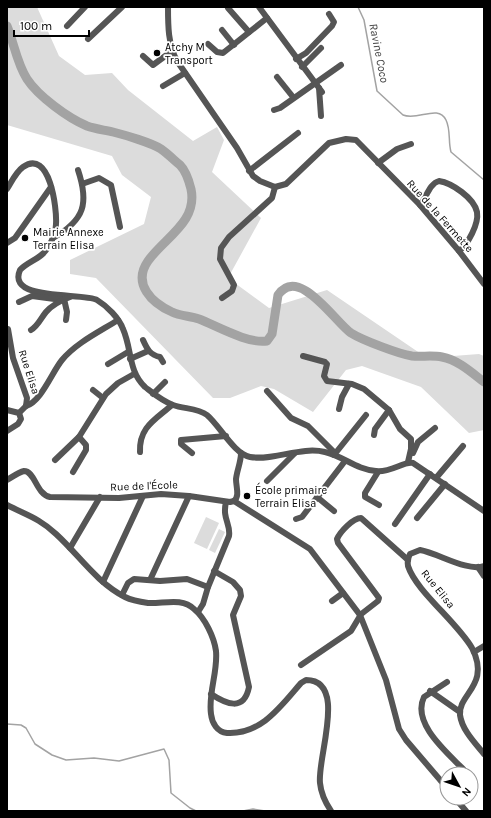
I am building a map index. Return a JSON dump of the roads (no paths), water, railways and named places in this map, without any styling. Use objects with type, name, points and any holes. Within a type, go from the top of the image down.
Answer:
[{"type":"street","points":[[67,26],[85,7]]},
{"type":"street","points":[[88,39],[122,7]]},
{"type":"street","points":[[168,7],[172,51],[185,73],[237,148],[250,171],[260,181],[275,187],[272,198],[229,237],[221,248],[220,259],[234,285],[232,291],[222,298]]},
{"type":"street","points":[[259,7],[320,90],[320,116]]},
{"type":"street","points":[[228,8],[249,32]]},
{"type":"street","points":[[296,59],[306,53],[332,26],[334,22],[329,14]]},
{"type":"street","points":[[208,44],[220,54],[267,18]]},
{"type":"street","points":[[222,30],[234,44]]},
{"type":"street","points":[[302,67],[321,48]]},
{"type":"street","points":[[143,56],[153,65],[172,51]]},
{"type":"street","points":[[274,110],[280,108],[314,82],[341,65]]},
{"type":"street","points":[[163,86],[185,73]]},
{"type":"street","points":[[277,77],[293,97]]},
{"type":"street","points":[[250,171],[298,133]]},
{"type":"street","name":"Rue de la Fermette","points":[[275,187],[286,184],[325,146],[334,141],[356,140],[364,146],[378,163],[420,205],[459,251],[484,284]]},
{"type":"street","points":[[378,163],[397,149],[411,144]]},
{"type":"street","points":[[7,189],[20,169],[31,164],[44,168],[49,177],[56,224],[53,238],[44,254],[20,270],[19,280],[25,287],[35,292],[91,297],[106,306],[118,320],[124,332],[134,374],[153,394],[172,405],[203,412],[214,422],[241,453],[249,457],[256,457],[317,451],[334,455],[362,468],[378,472],[394,469],[408,462],[418,442],[435,428]]},
{"type":"street","points":[[53,238],[69,228],[82,210],[84,200],[78,170]]},
{"type":"street","points":[[82,184],[99,178],[111,185],[120,227]]},
{"type":"street","points":[[420,205],[427,197],[432,185],[439,181],[452,186],[472,202],[477,211],[476,220],[468,243],[459,251]]},
{"type":"street","points":[[7,243],[13,240],[51,187]]},
{"type":"street","points":[[19,302],[32,296],[63,299]]},
{"type":"street","points":[[31,330],[37,325],[46,312],[63,299],[72,296]]},
{"type":"street","points":[[63,299],[67,312],[66,320]]},
{"type":"street","points":[[26,406],[35,401],[63,358],[91,337],[118,320]]},
{"type":"street","name":"Rue Elisa","points":[[7,431],[20,422],[19,413],[26,406],[27,398],[13,358],[8,332]]},
{"type":"street","points":[[143,340],[148,351],[154,356],[160,357],[163,362]]},
{"type":"street","points":[[108,364],[148,351]]},
{"type":"street","points":[[303,356],[325,362],[327,364],[324,376],[327,381],[349,384],[364,389],[389,410],[400,429],[410,439],[411,448],[408,462]]},
{"type":"street","points":[[55,460],[79,437],[102,398],[118,383],[134,374]]},
{"type":"street","points":[[153,394],[165,382]]},
{"type":"street","points":[[339,409],[342,397],[349,384]]},
{"type":"street","points":[[93,390],[102,398]]},
{"type":"street","points":[[266,391],[291,418],[312,430],[333,451],[334,455]]},
{"type":"street","points":[[140,452],[141,437],[145,430],[172,405]]},
{"type":"street","points":[[7,410],[19,413]]},
{"type":"street","points":[[374,435],[375,429],[389,410]]},
{"type":"street","points":[[334,455],[366,415]]},
{"type":"street","points":[[192,454],[181,444],[181,440],[226,436]]},
{"type":"street","points":[[73,472],[86,450],[86,446],[79,437]]},
{"type":"street","points":[[436,478],[463,446]]},
{"type":"street","points":[[241,453],[237,476],[237,496],[234,501],[306,547],[315,555],[360,615],[386,680],[399,729],[406,740],[439,779]]},
{"type":"street","points":[[267,481],[283,462],[295,453]]},
{"type":"street","points":[[296,519],[302,517],[345,461]]},
{"type":"street","points":[[408,462],[418,466],[484,510]]},
{"type":"street","name":"Rue de l'École","points":[[7,480],[25,471],[32,476],[41,493],[47,496],[119,498],[161,494],[189,496],[226,502],[234,501]]},
{"type":"street","points":[[378,472],[365,493],[365,497],[379,505]]},
{"type":"street","points":[[395,524],[430,474]]},
{"type":"street","points":[[417,518],[445,484]]},
{"type":"street","points":[[103,582],[143,496]]},
{"type":"street","points":[[150,580],[189,496]]},
{"type":"street","name":"Rue de l'École","points":[[70,548],[100,497]]},
{"type":"street","points":[[317,497],[334,511]]},
{"type":"street","points":[[198,612],[203,604],[214,571],[229,536],[229,529],[224,518],[226,502]]},
{"type":"street","points":[[7,505],[41,521],[57,534],[103,582],[122,595],[146,603],[184,603],[198,612],[212,636],[216,651],[211,694],[211,715],[214,726],[223,733],[251,729],[265,722],[301,683],[306,680],[318,682],[324,687],[328,695],[329,714],[320,758],[320,782],[323,798],[331,811]]},
{"type":"street","points":[[301,665],[351,631],[360,615],[378,601],[379,598],[338,543],[337,539],[339,535],[356,519],[361,518],[408,560]]},
{"type":"street","name":"Rue Elisa","points":[[460,712],[477,682],[478,666],[474,652],[465,638],[416,580],[408,565],[408,560],[410,554],[420,550],[464,565],[481,567],[484,576]]},
{"type":"street","points":[[211,694],[228,704],[236,704],[245,697],[249,687],[233,614],[241,596],[240,590],[233,582],[214,571]]},
{"type":"street","points":[[122,595],[132,579],[187,579],[208,587]]},
{"type":"street","points":[[332,601],[343,593]]},
{"type":"street","points":[[474,652],[484,646]]},
{"type":"street","points":[[447,682],[430,691],[424,697],[422,708],[427,729],[460,766]]},
{"type":"street","points":[[430,691],[460,712],[463,725],[468,736],[484,754]]},
{"type":"waterway","name":"Ravine Coco","points":[[358,7],[364,20],[377,91],[403,115],[415,116],[433,113],[442,115],[448,124],[451,152],[484,180]]},
{"type":"waterway","points":[[7,26],[18,60],[27,79],[46,99],[63,112],[87,126],[124,135],[157,147],[180,165],[186,173],[191,189],[192,201],[189,211],[185,220],[148,261],[144,269],[142,277],[143,285],[151,298],[175,313],[199,319],[251,340],[267,341],[272,334],[278,295],[287,288],[296,287],[306,291],[316,299],[344,327],[356,336],[406,355],[438,356],[448,359],[464,367],[484,382]]},
{"type":"waterway","points":[[7,724],[21,725],[26,728],[35,744],[52,755],[66,760],[94,758],[119,761],[164,749],[169,760],[171,793],[196,811]]},
{"type":"waterway","points":[[243,811],[253,809],[265,811]]},
{"type":"place","name":"Atchy M Transport","points":[[157,53]]},
{"type":"place","name":"Mairie Annexe Terrain Elisa","points":[[25,238]]},
{"type":"place","name":"École primaire Terrain Elisa","points":[[247,496]]}]
